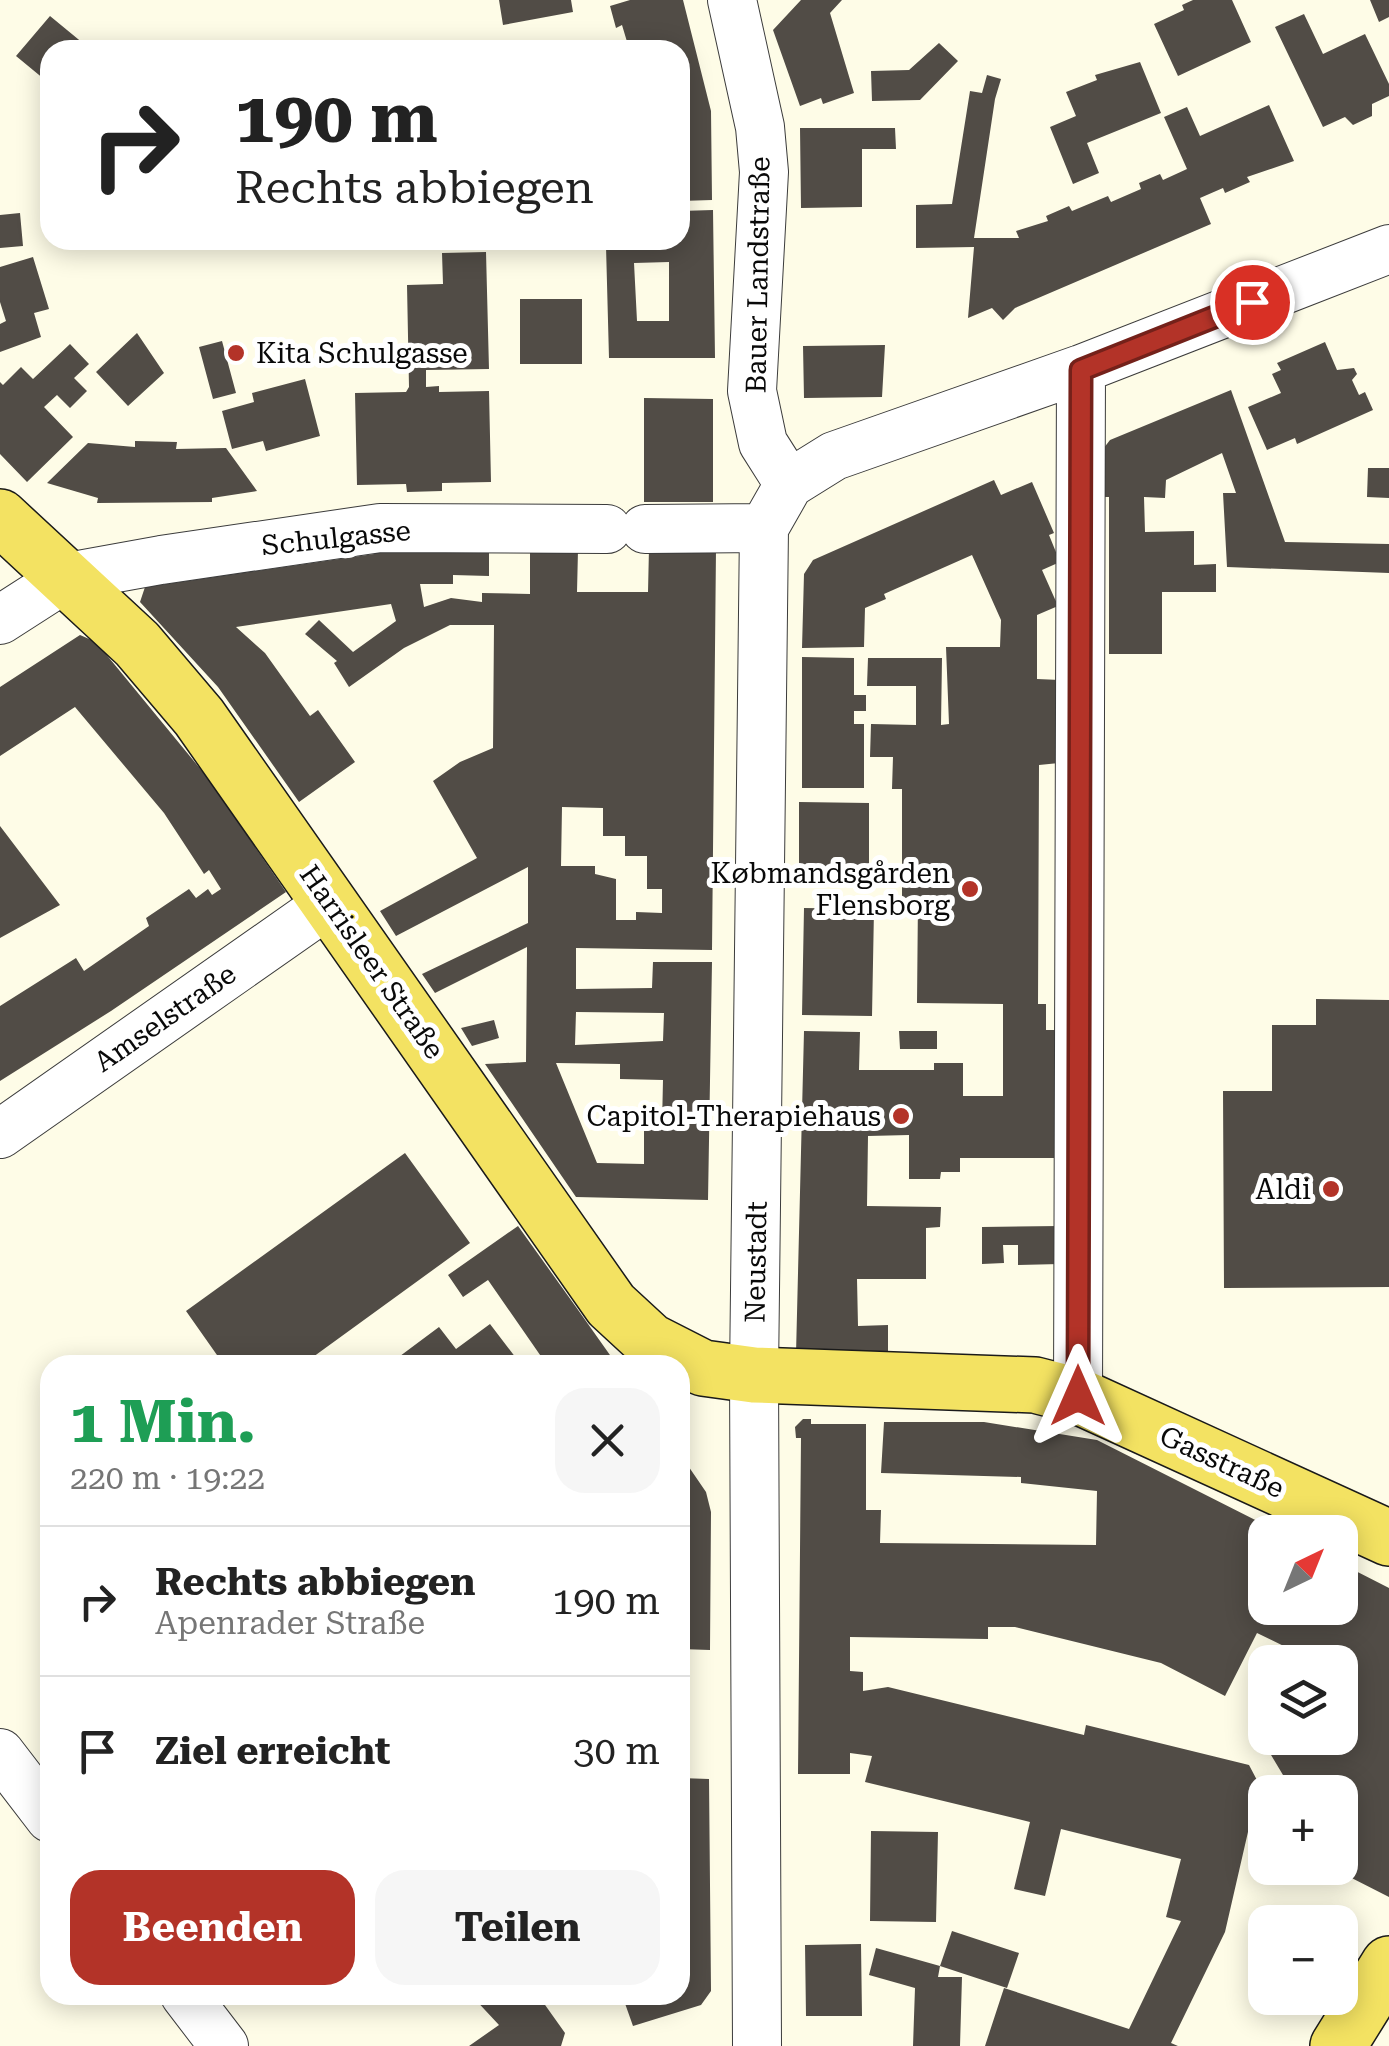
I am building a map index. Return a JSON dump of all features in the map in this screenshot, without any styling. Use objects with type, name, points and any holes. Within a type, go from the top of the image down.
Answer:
[{"type":"main road","name":"Harrisleer Straße","points":[[0,517],[137,644],[199,717],[610,1305],[650,1342],[676,1355]]},
{"type":"main road","name":"Harrisleer Straße","points":[[690,1362],[703,1368],[754,1376]]},
{"type":"main road","name":"Gasstraße","points":[[754,1376],[1035,1386],[1078,1396],[1389,1538]]},
{"type":"main road","points":[[1338,2046],[1389,1964]]},
{"type":"street","name":"Bauer Landstraße","points":[[732,0],[760,127],[764,172],[752,392],[763,443],[790,484]]},
{"type":"street","points":[[790,484],[834,456],[1081,370],[1389,249]]},
{"type":"street","points":[[1078,1396],[1081,370]]},
{"type":"street","name":"Neustadt","points":[[757,2046],[754,1376],[764,528],[790,484]]},
{"type":"street","name":"Schulgasse","points":[[67,578],[380,528],[764,528]]},
{"type":"street","points":[[0,620],[67,578]]},
{"type":"street","name":"Amselstraße","points":[[0,1134],[331,902]]},
{"type":"street","points":[[0,1753],[40,1805]]},
{"type":"street","points":[[193,2005],[224,2046]]},
{"type":"building","points":[[499,0],[571,0],[573,12],[503,25]]},
{"type":"building","points":[[630,0],[683,0],[711,111],[712,200],[690,201],[690,40],[626,40],[622,25],[616,28],[610,6]]},
{"type":"building","points":[[801,0],[842,0],[830,13],[854,93],[823,104],[821,98],[800,106],[773,30]]},
{"type":"building","points":[[1193,0],[1232,0],[1251,42],[1178,76],[1154,24],[1184,10],[1182,5]]},
{"type":"building","points":[[1370,0],[1389,0],[1389,17],[1379,22]]},
{"type":"building","points":[[1304,14],[1323,54],[1365,34],[1389,84],[1389,96],[1372,104],[1372,116],[1353,125],[1345,117],[1323,127],[1275,27]]},
{"type":"building","points":[[50,16],[79,40],[40,40],[40,76],[16,56]]},
{"type":"building","points":[[939,43],[958,61],[920,100],[872,101],[871,71],[909,70]]},
{"type":"building","points":[[1140,62],[1161,113],[1087,143],[1099,173],[1073,184],[1050,127],[1076,116],[1066,92],[1097,80],[1095,75]]},
{"type":"building","points":[[987,75],[1001,79],[974,238],[1019,238],[1016,231],[1048,221],[1046,216],[1069,206],[1072,211],[1108,196],[1111,202],[1141,189],[1139,183],[1160,174],[1163,180],[1187,169],[1164,117],[1187,107],[1200,136],[1269,105],[1294,161],[1247,177],[1250,182],[1225,193],[1223,188],[1200,198],[1211,224],[1015,308],[1003,320],[992,308],[968,318],[974,247],[916,248],[916,205],[952,204],[970,91],[982,93]]},
{"type":"building","points":[[800,128],[895,128],[896,149],[862,149],[862,207],[801,208]]},
{"type":"building","points":[[713,210],[715,358],[609,358],[606,250],[690,250],[690,211]],"holes":[[[669,262],[669,321],[637,321],[634,263]]]},
{"type":"building","points":[[20,213],[23,246],[0,248],[0,215]]},
{"type":"building","points":[[486,252],[489,369],[426,370],[426,387],[439,386],[439,392],[489,391],[491,482],[442,483],[442,491],[407,492],[406,484],[357,485],[355,393],[406,392],[409,387],[407,285],[443,284],[442,253]]},
{"type":"building","points":[[33,257],[49,309],[34,313],[41,337],[0,352],[0,324],[6,321],[0,302],[0,267]]},
{"type":"building","points":[[520,299],[582,299],[582,364],[520,364]]},
{"type":"building","points":[[137,333],[164,373],[128,406],[96,372]]},
{"type":"building","points":[[222,341],[236,393],[213,399],[199,347]]},
{"type":"building","points":[[1325,342],[1337,370],[1354,368],[1357,374],[1352,380],[1359,395],[1365,392],[1373,410],[1297,444],[1295,438],[1267,450],[1248,407],[1281,393],[1272,374],[1281,370],[1277,363]]},
{"type":"building","points":[[70,344],[89,364],[74,378],[87,391],[70,408],[57,395],[44,407],[73,437],[27,482],[0,454],[0,382],[3,385],[21,367],[33,379]]},
{"type":"building","points":[[885,345],[882,397],[804,398],[803,346]]},
{"type":"building","points":[[305,379],[320,436],[266,451],[263,441],[232,449],[222,411],[254,402],[252,393]]},
{"type":"building","points":[[1231,390],[1285,542],[1389,544],[1389,573],[1227,567],[1223,493],[1236,493],[1222,453],[1166,480],[1165,498],[1144,497],[1145,532],[1194,531],[1194,565],[1216,564],[1216,592],[1162,592],[1162,654],[1109,654],[1109,497],[1102,497],[1100,453],[1110,440]]},
{"type":"building","points":[[644,398],[713,399],[713,502],[644,502]]},
{"type":"building","points":[[135,441],[177,442],[176,449],[226,448],[257,491],[212,498],[212,502],[97,503],[98,498],[47,483],[88,443],[135,447]]},
{"type":"building","points":[[1368,468],[1389,468],[1389,498],[1367,497]]},
{"type":"building","points":[[994,480],[1001,495],[1032,482],[1054,533],[1049,535],[1060,562],[1042,570],[1058,606],[1037,615],[1037,679],[1060,680],[1059,763],[1039,765],[1038,1004],[1046,1004],[1046,1030],[1059,1030],[1059,1158],[960,1158],[960,1172],[941,1172],[940,1179],[909,1179],[909,1135],[868,1136],[867,1206],[941,1207],[940,1227],[926,1228],[926,1279],[857,1279],[858,1326],[888,1325],[888,1351],[796,1354],[804,1031],[860,1032],[859,1070],[934,1070],[934,1063],[963,1063],[963,1096],[1003,1096],[1003,1004],[917,1003],[918,898],[902,898],[902,789],[892,789],[893,757],[870,757],[871,724],[916,725],[916,686],[867,686],[868,658],[942,658],[941,725],[949,724],[946,647],[1000,647],[1001,620],[972,555],[884,594],[886,599],[865,608],[864,647],[802,648],[804,574],[813,560]]},
{"type":"building","points":[[649,548],[716,549],[712,950],[576,948],[576,989],[652,988],[653,962],[712,962],[708,1200],[576,1197],[485,1064],[526,1062],[527,947],[435,993],[422,974],[528,923],[528,867],[396,936],[380,911],[477,858],[433,781],[460,762],[493,748],[494,625],[450,625],[404,648],[349,687],[334,663],[337,661],[305,634],[319,620],[353,652],[396,621],[391,604],[236,627],[265,653],[310,716],[318,710],[355,762],[299,802],[218,687],[140,602],[145,587],[374,554],[374,549],[489,550],[489,576],[453,575],[453,584],[420,584],[424,607],[451,598],[482,602],[482,593],[530,594],[530,550],[578,550],[577,592],[648,592]],"holes":[[[562,807],[603,808],[603,836],[625,836],[625,856],[647,856],[647,889],[662,889],[662,913],[636,912],[636,920],[616,920],[616,879],[595,874],[595,866],[561,866]],[[576,1012],[664,1013],[663,1041],[575,1045]],[[556,1063],[620,1064],[620,1079],[663,1080],[662,1125],[644,1125],[644,1164],[597,1163]]]},
{"type":"building","points":[[80,635],[96,642],[207,777],[286,892],[0,1081],[0,1006],[76,958],[84,971],[149,926],[146,918],[189,889],[196,898],[208,889],[212,895],[221,889],[209,870],[204,874],[164,813],[75,707],[0,756],[0,687]]},
{"type":"building","points":[[802,657],[854,658],[854,695],[866,695],[866,711],[854,711],[854,724],[864,724],[864,788],[802,788]]},
{"type":"building","points":[[799,802],[869,803],[869,879],[799,879]]},
{"type":"building","points":[[0,826],[60,905],[0,938]]},
{"type":"building","points":[[804,908],[874,909],[872,1016],[802,1015]]},
{"type":"building","name":"Aldi","points":[[1316,999],[1389,1000],[1389,1287],[1224,1288],[1223,1091],[1272,1091],[1272,1025],[1316,1025]]},
{"type":"building","points":[[494,1020],[499,1038],[472,1046],[461,1028]]},
{"type":"building","points":[[899,1031],[937,1031],[937,1049],[900,1049]]},
{"type":"building","points":[[405,1153],[470,1243],[316,1355],[217,1355],[186,1311]]},
{"type":"building","points":[[518,1226],[610,1355],[540,1355],[488,1280],[463,1297],[448,1275]]},
{"type":"building","points":[[1060,1226],[1060,1264],[1018,1265],[1018,1245],[1003,1245],[1004,1263],[982,1264],[982,1227]]},
{"type":"building","points":[[490,1324],[514,1355],[401,1355],[439,1327],[456,1349]]},
{"type":"building","points":[[803,1419],[811,1419],[811,1424],[866,1424],[866,1510],[881,1510],[880,1543],[1096,1545],[1097,1491],[1021,1483],[1021,1477],[881,1473],[884,1422],[984,1422],[1097,1440],[1248,1516],[1248,1625],[1358,1625],[1358,1572],[1389,1588],[1389,1897],[1358,1881],[1358,1775],[1283,1775],[1271,1755],[1358,1755],[1358,1645],[1282,1645],[1257,1633],[1225,1696],[1161,1663],[1015,1627],[988,1627],[988,1639],[850,1637],[850,1671],[863,1672],[863,1691],[888,1687],[1084,1735],[1086,1725],[1249,1765],[1254,1775],[1248,1775],[1248,1832],[1225,1932],[1171,2043],[1178,2046],[985,2046],[1004,1988],[1129,2029],[1181,1921],[1166,1917],[1181,1859],[1061,1829],[1045,1896],[1014,1889],[1030,1822],[865,1782],[872,1756],[850,1753],[850,1774],[798,1774],[801,1438],[796,1438],[795,1427]]},
{"type":"building","points":[[690,1469],[706,1492],[711,1512],[710,1650],[690,1649]]},
{"type":"building","points":[[690,1778],[709,1779],[711,1991],[701,2005],[633,2026],[626,2005],[690,2005]]},
{"type":"building","points":[[871,1831],[938,1832],[936,1922],[870,1921]]},
{"type":"building","points":[[952,1931],[1019,1953],[1007,1988],[940,1966]]},
{"type":"building","points":[[861,1944],[862,2016],[806,2016],[805,1945]]},
{"type":"building","points":[[876,1948],[940,1966],[938,1977],[962,1977],[960,2046],[913,2046],[915,1988],[869,1975]]},
{"type":"building","points":[[480,2005],[545,2005],[565,2033],[561,2046],[469,2046],[499,2025]]},
{"type":"place","name":"Kita Schulgasse","points":[[236,353]]},
{"type":"place","name":"Købmandsgården Flensborg","points":[[970,889]]},
{"type":"place","name":"Capitol-Therapiehaus","points":[[901,1116]]},
{"type":"place","name":"Aldi","points":[[1331,1189]]},
{"type":"route","points":[[1078,1396],[1081,370],[1252,302]]}]
